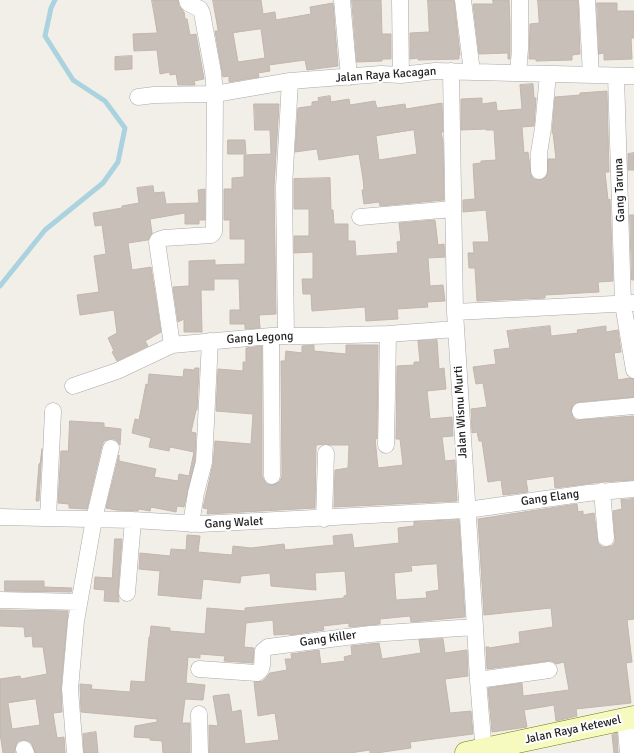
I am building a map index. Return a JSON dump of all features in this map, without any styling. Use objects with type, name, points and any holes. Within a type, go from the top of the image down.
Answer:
[{"type":"main road","name":"Jalan Raya Ketewel","points":[[478,752],[629,732]]},
{"type":"street","points":[[172,344],[157,242],[158,240],[164,238],[211,236],[214,232],[215,94],[213,72],[202,13],[200,9],[188,3],[188,0]]},
{"type":"street","points":[[342,0],[349,77]]},
{"type":"street","points":[[400,0],[401,75]]},
{"type":"street","points":[[464,0],[472,72]]},
{"type":"street","points":[[518,73],[520,49],[520,0]]},
{"type":"street","points":[[587,0],[591,75]]},
{"type":"street","name":"Jalan Raya Kacagan","points":[[138,97],[154,94],[215,94],[290,81],[381,74],[401,75],[451,71],[634,76]]},
{"type":"street","name":"Jalan Wisnu Murti","points":[[451,71],[455,312],[478,680],[478,752]]},
{"type":"street","points":[[539,171],[539,153],[548,74]]},
{"type":"street","name":"Gang Taruna","points":[[616,76],[628,303],[634,370]]},
{"type":"street","points":[[272,476],[290,81]]},
{"type":"street","points":[[360,217],[453,209]]},
{"type":"street","points":[[455,312],[628,303]]},
{"type":"street","name":"Gang Legong","points":[[73,386],[118,371],[172,344],[279,336],[388,334],[456,329]]},
{"type":"street","points":[[386,444],[388,334]]},
{"type":"street","points":[[192,524],[196,493],[204,462],[210,341]]},
{"type":"street","points":[[580,411],[634,406]]},
{"type":"street","points":[[48,518],[53,411]]},
{"type":"street","points":[[75,753],[70,689],[79,602],[94,519],[111,448]]},
{"type":"street","points":[[324,518],[326,454]]},
{"type":"street","name":"Gang Elang","points":[[467,510],[602,491],[634,489]]},
{"type":"street","points":[[602,491],[606,538]]},
{"type":"street","name":"Gang Walet","points":[[0,517],[133,520],[192,524],[467,510]]},
{"type":"street","points":[[127,593],[133,520]]},
{"type":"street","points":[[0,600],[79,602]]},
{"type":"street","name":"Gang Killer","points":[[200,669],[257,673],[260,672],[264,651],[268,647],[370,634],[475,627]]},
{"type":"street","points":[[478,680],[548,670]]},
{"type":"street","points":[[199,714],[200,753]]},
{"type":"building","points":[[152,0],[178,0],[179,6],[184,12],[185,19],[187,19],[190,35],[196,34],[204,79],[194,81],[195,85],[178,85],[176,74],[170,75],[170,72],[160,74],[157,50],[134,51],[133,34],[157,33]]},
{"type":"building","points":[[213,0],[261,0],[263,14],[275,12],[276,20],[311,14],[310,7],[333,3],[338,66],[307,70],[305,60],[269,65],[270,71],[258,73],[259,77],[229,82],[229,76],[223,77],[215,31],[218,31]],"holes":[[[261,29],[265,58],[238,62],[233,33]]]},
{"type":"building","points":[[352,0],[381,0],[382,34],[391,34],[391,59],[382,59],[382,61],[357,62]]},
{"type":"building","points":[[428,0],[454,0],[460,55],[459,59],[410,59],[410,33],[429,32]]},
{"type":"building","points":[[493,0],[509,0],[510,59],[508,59],[508,53],[479,54],[473,4],[493,4]]},
{"type":"building","points":[[538,0],[578,0],[580,54],[572,55],[572,60],[536,61],[536,59],[529,59],[530,24],[539,23]]},
{"type":"building","points":[[597,3],[617,3],[617,11],[634,11],[634,38],[631,38],[632,59],[604,60],[604,53],[599,54]]},
{"type":"building","points":[[132,56],[132,69],[115,70],[115,57]]},
{"type":"building","points":[[533,84],[534,98],[536,98],[534,126],[522,127],[524,153],[528,152],[531,175],[534,179],[539,180],[543,179],[547,175],[548,159],[556,159],[552,133],[555,97],[607,91],[609,172],[605,172],[608,200],[610,199],[613,281],[598,282],[599,292],[545,295],[545,298],[477,301],[475,268],[469,268],[468,253],[474,253],[473,242],[489,242],[486,210],[463,212],[463,200],[475,199],[473,164],[481,163],[481,161],[496,160],[494,130],[461,130],[461,99],[482,98],[482,104],[496,102],[497,111],[522,109],[520,85]]},
{"type":"building","points":[[330,96],[331,102],[349,99],[350,105],[375,101],[377,108],[405,104],[406,109],[442,103],[443,132],[441,132],[443,142],[444,200],[380,206],[379,202],[364,204],[362,190],[364,190],[363,179],[359,154],[319,160],[317,149],[295,152],[298,108],[312,106],[312,102],[319,101],[318,98]],"holes":[[[414,130],[417,154],[379,160],[376,136]]]},
{"type":"building","points":[[254,104],[279,104],[274,187],[276,314],[259,315],[260,328],[245,329],[245,324],[230,324],[230,310],[240,310],[239,279],[214,279],[214,290],[201,290],[202,332],[184,332],[184,319],[178,322],[173,287],[189,286],[189,261],[215,260],[215,265],[245,264],[245,239],[230,239],[230,220],[224,220],[224,189],[232,189],[232,178],[244,177],[244,155],[271,154],[270,130],[255,130]]},
{"type":"building","points":[[228,140],[245,140],[246,154],[228,154]]},
{"type":"building","points":[[634,153],[634,170],[628,170],[628,154]]},
{"type":"building","points":[[330,178],[331,210],[333,210],[334,224],[348,224],[348,241],[355,241],[356,256],[398,253],[397,242],[401,241],[399,223],[435,220],[438,245],[444,244],[445,257],[428,258],[430,286],[443,285],[445,301],[427,302],[428,307],[397,309],[398,319],[366,321],[365,307],[312,311],[311,294],[303,294],[302,279],[313,279],[313,252],[294,253],[294,236],[309,236],[309,209],[294,209],[294,179]]},
{"type":"building","points":[[153,186],[154,193],[164,192],[166,204],[199,203],[198,190],[205,189],[205,220],[199,220],[199,224],[185,224],[185,213],[150,219],[152,233],[148,240],[128,243],[132,270],[151,267],[161,332],[145,341],[148,346],[117,361],[112,352],[114,351],[108,338],[117,333],[114,310],[80,315],[77,295],[99,292],[94,256],[106,254],[102,225],[95,226],[93,213],[122,208],[122,206],[139,203],[137,188]]},
{"type":"building","points":[[630,215],[634,215],[634,280],[632,280]]},
{"type":"building","points":[[550,326],[551,336],[578,333],[577,330],[606,326],[606,332],[618,330],[621,352],[614,353],[618,380],[630,378],[634,379],[634,397],[579,402],[574,404],[571,412],[576,420],[634,416],[634,480],[601,482],[555,488],[554,476],[526,480],[528,492],[503,495],[501,480],[488,482],[482,441],[479,441],[477,432],[472,433],[471,409],[487,407],[483,383],[476,384],[473,367],[496,364],[494,350],[510,348],[507,331]]},
{"type":"building","points":[[437,340],[439,369],[444,368],[446,389],[427,391],[430,419],[452,417],[453,436],[442,437],[445,461],[455,460],[457,501],[334,507],[335,470],[348,468],[349,445],[326,444],[316,445],[315,508],[207,514],[208,509],[203,508],[213,464],[215,441],[251,444],[253,414],[216,411],[218,369],[243,371],[243,362],[246,362],[246,348],[262,346],[262,476],[267,484],[272,485],[280,481],[282,476],[281,361],[285,361],[286,351],[302,353],[302,346],[314,345],[314,351],[346,354],[346,345],[378,345],[377,439],[375,438],[378,468],[403,465],[400,439],[396,439],[397,366],[414,365],[414,362],[420,362],[418,341]]},
{"type":"building","points":[[195,368],[199,368],[197,410],[191,432],[196,433],[195,461],[184,507],[177,506],[176,512],[151,507],[150,511],[139,509],[138,511],[116,510],[106,508],[119,455],[119,461],[156,469],[154,477],[178,481],[179,474],[189,476],[194,452],[170,447],[169,451],[149,447],[151,438],[132,433],[135,419],[139,420],[146,384],[148,385],[149,374],[183,377],[184,369],[194,370]]},
{"type":"building","points":[[70,421],[104,423],[104,427],[121,429],[120,445],[114,439],[109,439],[104,441],[102,445],[87,509],[69,508],[69,504],[58,503],[61,451],[68,451]]},
{"type":"building","points":[[42,449],[39,501],[36,501],[39,464]]},
{"type":"building","points":[[634,499],[634,619],[627,620],[632,662],[626,663],[631,703],[576,709],[577,716],[556,721],[554,705],[524,710],[527,727],[492,732],[488,688],[522,683],[523,696],[569,690],[564,662],[556,664],[552,661],[548,661],[487,669],[486,647],[489,648],[520,643],[519,632],[553,627],[551,608],[484,615],[478,519],[577,504],[578,512],[583,511],[583,515],[594,513],[598,543],[602,547],[607,547],[612,546],[615,542],[613,511],[622,509],[621,500]]},
{"type":"building","points":[[459,520],[465,617],[411,622],[410,616],[380,619],[380,624],[349,627],[349,623],[323,626],[324,630],[290,635],[274,635],[273,620],[246,623],[244,647],[254,648],[253,663],[224,661],[225,656],[200,654],[200,658],[188,657],[186,683],[205,685],[203,700],[185,699],[182,723],[190,723],[190,753],[163,753],[162,741],[150,740],[150,738],[134,737],[135,726],[157,722],[157,719],[81,712],[80,684],[92,685],[91,689],[130,692],[131,681],[145,682],[151,626],[170,628],[170,631],[205,634],[207,608],[245,611],[245,608],[344,598],[344,596],[347,595],[345,571],[315,573],[316,590],[271,586],[270,573],[241,576],[240,583],[203,579],[201,599],[158,595],[160,571],[139,569],[140,553],[170,556],[171,549],[186,550],[187,535],[200,536],[198,552],[232,555],[233,546],[251,548],[284,544],[285,550],[334,545],[333,536],[352,534],[354,548],[399,543],[398,528],[414,526],[414,522]],"holes":[[[437,564],[439,590],[426,592],[427,598],[396,600],[394,573],[412,571],[411,566]]]},
{"type":"building","points":[[115,539],[122,539],[118,592],[119,602],[104,601],[105,590],[94,589],[95,577],[112,578]]},
{"type":"building","points":[[5,581],[44,581],[44,587],[72,588],[71,592],[5,591]]},
{"type":"building","points":[[0,610],[68,611],[61,688],[62,712],[53,713],[57,738],[64,737],[65,753],[35,753],[32,744],[29,741],[24,740],[19,741],[16,744],[15,753],[3,753],[0,733],[0,679],[20,676],[21,679],[47,674],[43,647],[33,647],[32,636],[25,637],[24,627],[0,626]],"holes":[[[36,699],[40,725],[12,729],[8,703]]]},
{"type":"building","points":[[443,639],[445,653],[467,650],[468,676],[445,679],[450,713],[471,711],[473,734],[410,742],[411,748],[376,753],[370,753],[370,750],[350,753],[209,753],[209,725],[218,726],[213,696],[229,694],[232,712],[241,710],[245,744],[279,740],[275,713],[258,716],[254,682],[263,681],[270,673],[287,670],[285,659],[292,659],[291,654],[319,650],[321,664],[345,661],[344,657],[352,655],[351,646],[379,643],[382,659],[421,653],[419,640]]},
{"type":"building","points":[[96,732],[98,753],[84,753],[83,734]]},
{"type":"building","points":[[617,733],[618,753],[614,753],[612,735]]},
{"type":"waterway","points":[[0,286],[45,230],[103,183],[118,162],[125,128],[105,101],[73,80],[45,36],[51,8],[55,0]]}]
